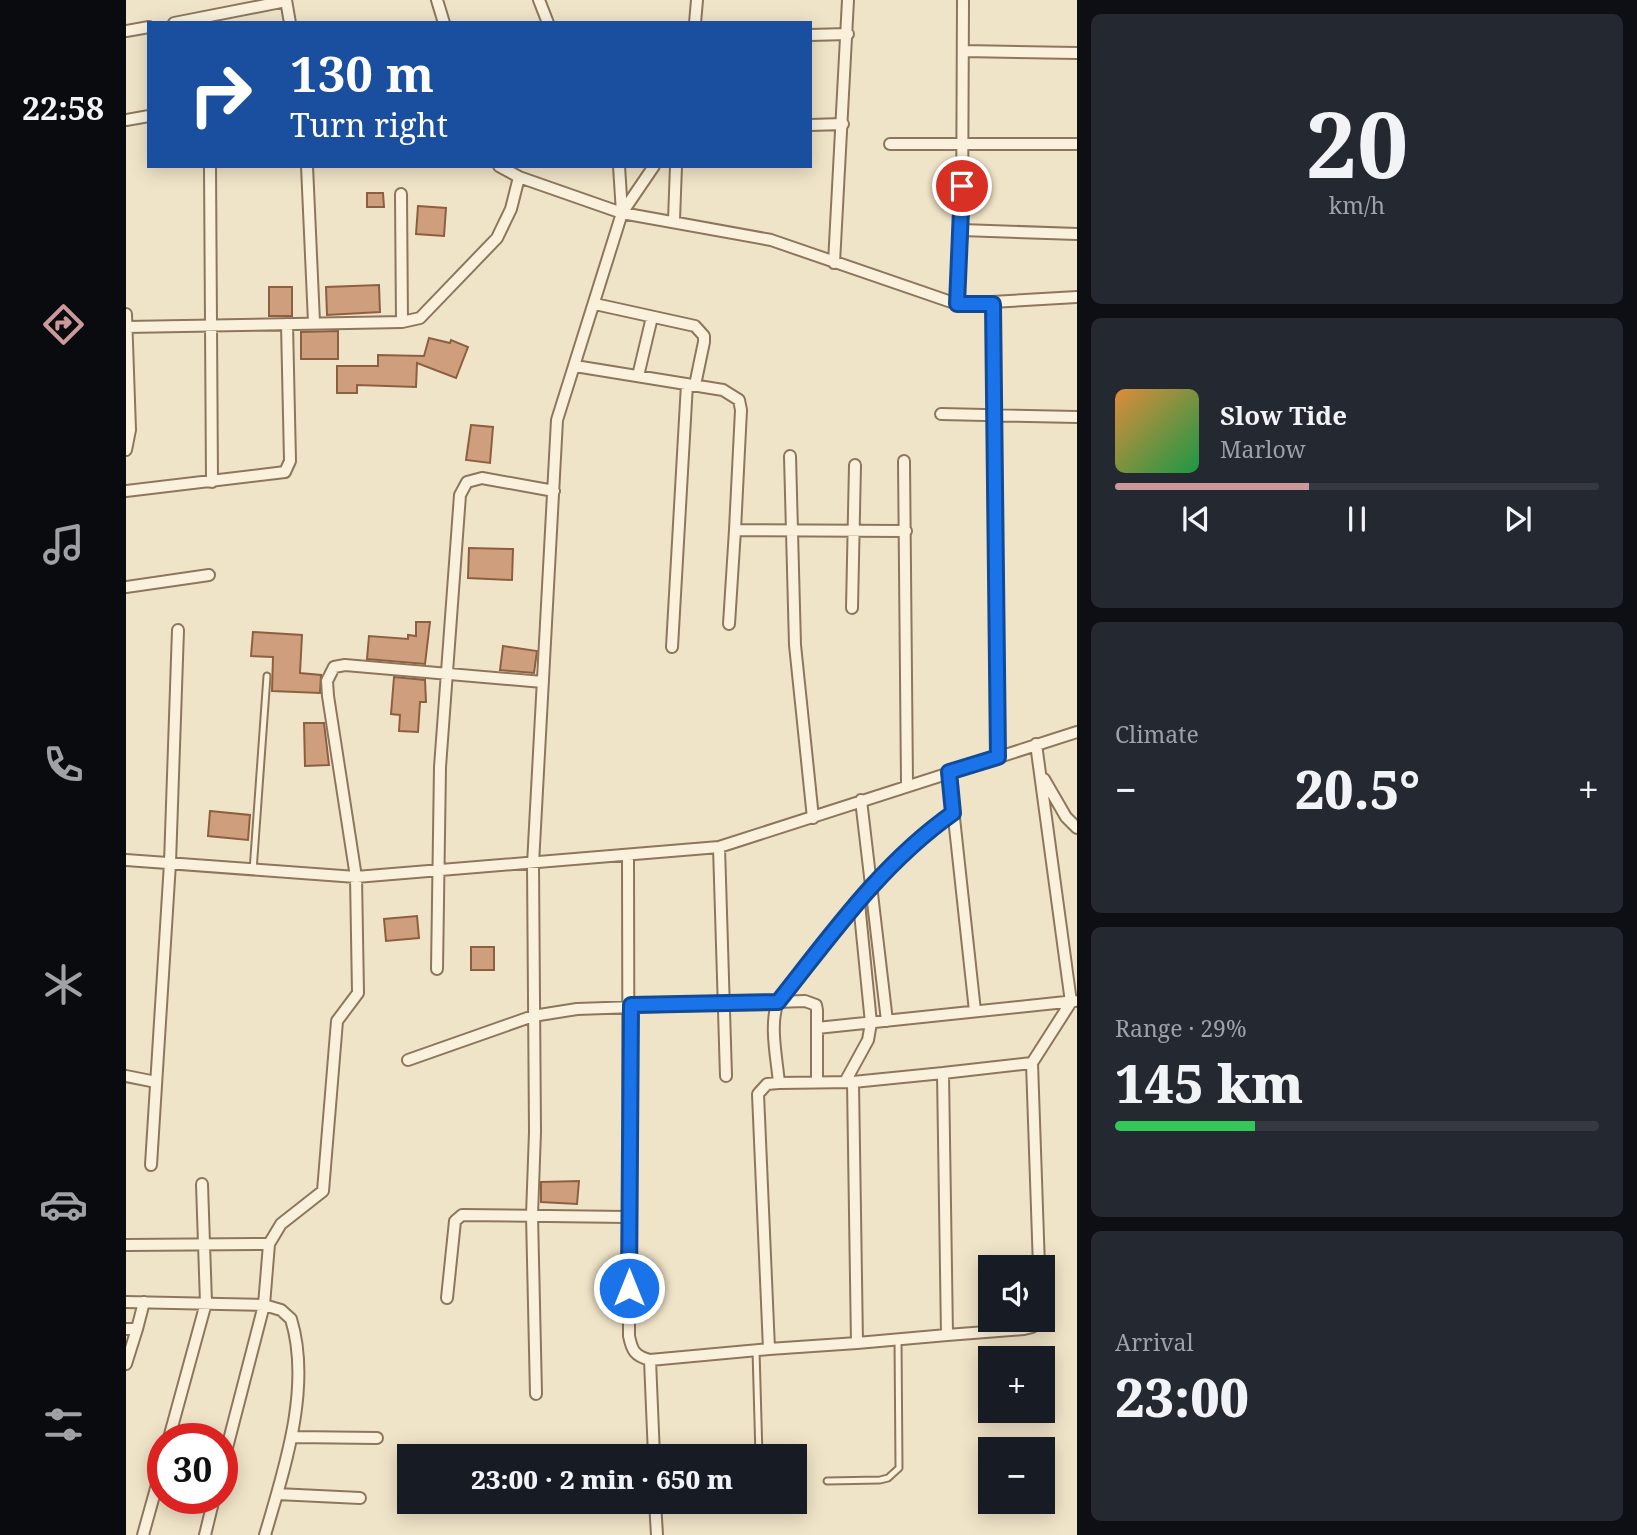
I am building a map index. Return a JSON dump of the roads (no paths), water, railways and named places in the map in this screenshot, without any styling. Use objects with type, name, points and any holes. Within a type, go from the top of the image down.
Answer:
[{"type":"street","points":[[184,21],[286,0],[290,21]]},
{"type":"street","points":[[437,0],[443,21]]},
{"type":"street","points":[[547,21],[539,1],[552,0]]},
{"type":"street","points":[[695,21],[697,0]]},
{"type":"street","points":[[834,263],[848,0]]},
{"type":"street","points":[[957,304],[962,230],[963,0]]},
{"type":"street","points":[[126,31],[147,27]]},
{"type":"street","points":[[812,35],[848,34]]},
{"type":"street","points":[[964,51],[1077,52]]},
{"type":"street","points":[[126,120],[147,116]]},
{"type":"street","points":[[812,125],[843,124]]},
{"type":"street","points":[[890,144],[961,141],[1077,144]]},
{"type":"street","points":[[210,168],[212,482]]},
{"type":"street","points":[[307,168],[314,322]]},
{"type":"street","points":[[503,168],[519,177],[622,213],[674,220],[771,240],[957,304],[1077,298]]},
{"type":"street","points":[[620,168],[622,213]]},
{"type":"street","points":[[536,1394],[532,1215],[535,1132],[533,864],[557,420],[622,213],[652,168]]},
{"type":"street","points":[[674,220],[676,168]]},
{"type":"street","points":[[127,327],[213,328],[314,322],[402,322],[420,318],[497,237],[511,209],[519,177]]},
{"type":"street","points":[[401,194],[402,322]]},
{"type":"street","points":[[962,230],[1077,234]]},
{"type":"street","points":[[595,304],[695,326],[701,331],[704,342],[691,384],[673,648]]},
{"type":"street","points":[[993,304],[998,757]]},
{"type":"street","points":[[126,314],[130,430],[126,450]]},
{"type":"street","points":[[638,376],[652,317]]},
{"type":"street","points":[[126,491],[273,476],[285,472],[288,467],[287,324]]},
{"type":"street","points":[[575,366],[723,390],[739,400],[741,410],[729,624]]},
{"type":"street","points":[[941,414],[1077,418]]},
{"type":"street","points":[[790,456],[795,645],[813,818]]},
{"type":"street","points":[[904,461],[907,785]]},
{"type":"street","points":[[852,608],[855,465]]},
{"type":"street","points":[[438,969],[444,674],[462,486],[472,479],[482,478],[554,491]]},
{"type":"street","points":[[735,530],[791,533],[906,531]]},
{"type":"street","points":[[126,587],[209,576]]},
{"type":"street","points":[[151,1165],[170,863],[178,630]]},
{"type":"street","points":[[233,1423],[264,1305],[269,1244],[281,1224],[323,1192],[337,1021],[358,993],[356,877],[328,696],[330,672],[334,667],[345,665],[543,682]]},
{"type":"street","points":[[126,860],[356,877],[719,848],[860,800],[1077,732]]},
{"type":"street","points":[[1036,744],[1074,1001],[1032,1063],[1039,1255]]},
{"type":"street","points":[[949,772],[975,1011]]},
{"type":"street","points":[[1041,774],[1066,817],[1077,828]]},
{"type":"street","points":[[860,800],[887,1021]]},
{"type":"street","points":[[779,1083],[775,1023],[778,1002],[833,929],[859,903],[872,884],[953,813]]},
{"type":"street","points":[[719,848],[726,1076]]},
{"type":"street","points":[[628,857],[631,1005],[629,1336],[632,1349],[638,1357],[650,1360],[986,1332]]},
{"type":"street","points":[[857,1343],[849,1082],[868,1040],[871,1023],[859,903]]},
{"type":"street","points":[[817,1028],[1074,1001]]},
{"type":"street","points":[[408,1060],[533,1016],[631,1005],[811,1002],[817,1010],[817,1082]]},
{"type":"street","points":[[769,1349],[758,1094],[767,1084],[849,1082],[1032,1063]]},
{"type":"street","points":[[943,1073],[947,1335]]},
{"type":"street","points":[[126,1076],[156,1082]]},
{"type":"street","points":[[173,1423],[206,1303],[202,1184]]},
{"type":"street","points":[[447,1298],[455,1221],[473,1214],[628,1217]]},
{"type":"street","points":[[126,1245],[269,1244]]},
{"type":"street","points":[[126,1302],[264,1305],[286,1313],[294,1330],[296,1368],[293,1437],[265,1535]]},
{"type":"street","points":[[126,1364],[131,1329],[144,1302]]},
{"type":"street","points":[[650,1360],[653,1444]]},
{"type":"street","points":[[293,1437],[377,1438]]},
{"type":"street","points":[[277,1494],[360,1498]]},
{"type":"street","points":[[143,1535],[149,1514]]},
{"type":"street","points":[[205,1535],[210,1514]]},
{"type":"street","points":[[656,1514],[657,1535]]},
{"type":"lane","points":[[253,871],[267,676]]},
{"type":"lane","points":[[827,1481],[880,1480],[888,1478],[899,1468],[898,1339]]},
{"type":"lane","points":[[756,1350],[759,1444]]}]
